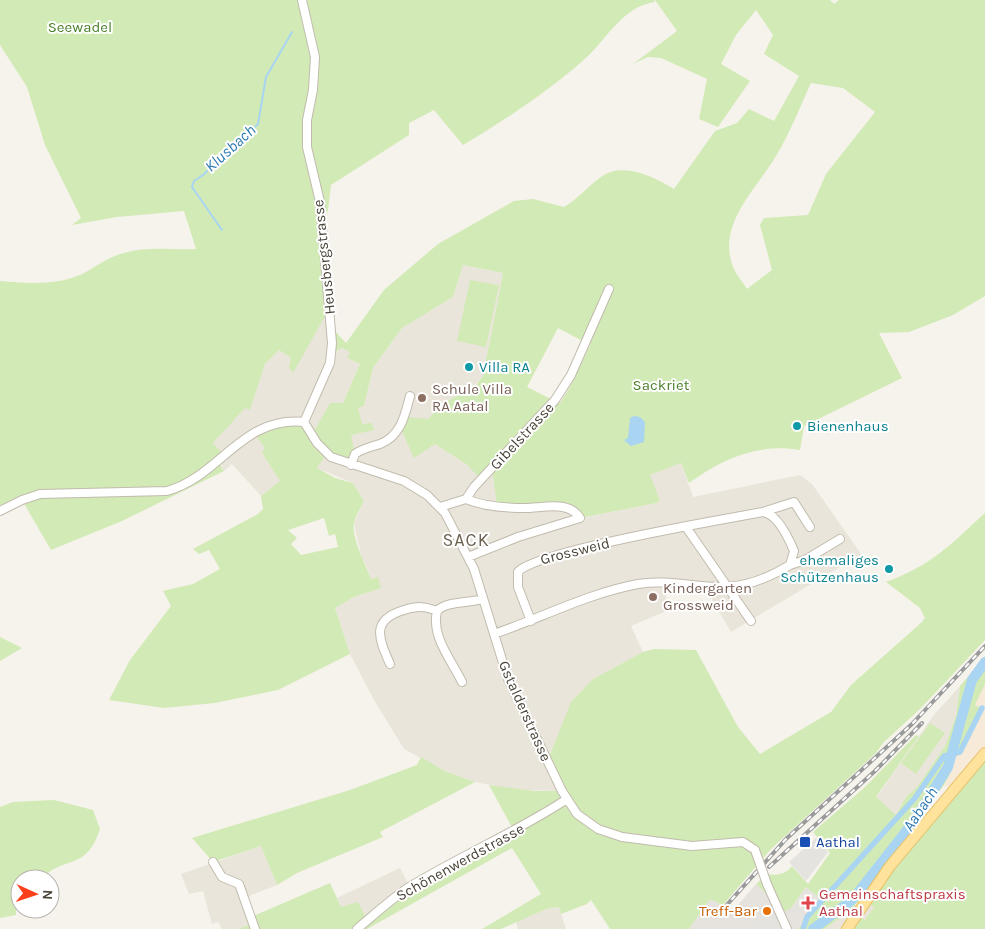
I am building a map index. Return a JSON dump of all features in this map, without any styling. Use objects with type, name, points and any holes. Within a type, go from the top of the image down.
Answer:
[{"type":"main road","points":[[847,929],[863,904],[911,840],[985,753]]},
{"type":"street","name":"Heusbergstrasse","points":[[302,0],[315,57],[313,90],[307,120],[307,147],[320,202],[332,343],[330,363],[304,422]]},
{"type":"street","name":"Gibelstrasse","points":[[466,499],[474,487],[555,400],[571,375],[609,289]]},
{"type":"street","points":[[351,465],[355,454],[390,439],[400,428],[410,396]]},
{"type":"street","points":[[0,511],[22,500],[40,494],[167,491],[179,488],[196,478],[261,428],[278,422],[304,422]]},
{"type":"street","name":"Gstalderstrasse","points":[[304,422],[316,443],[337,460],[404,481],[427,495],[440,507],[468,557],[508,679],[567,799],[583,819],[607,833],[692,846],[743,842],[754,850],[787,929]]},
{"type":"street","points":[[440,507],[466,499],[510,507],[563,507],[575,511],[580,518],[518,537],[468,557]]},
{"type":"street","name":"Grossweid","points":[[531,621],[516,578],[522,567],[579,549],[764,512],[794,502],[810,528]]},
{"type":"street","points":[[764,512],[770,513],[776,519],[792,547],[794,556],[790,565]]},
{"type":"street","points":[[686,527],[751,621]]},
{"type":"street","points":[[494,634],[605,593],[640,584],[670,583],[728,587],[766,579],[790,565],[805,560],[840,539]]},
{"type":"street","points":[[462,682],[437,636],[435,625],[437,611],[447,604],[467,603],[483,599]]},
{"type":"street","points":[[390,664],[380,635],[384,619],[391,614],[416,606],[437,611]]},
{"type":"street","name":"Schönenwerdstrasse","points":[[357,929],[390,900],[410,887],[530,823],[567,799]]},
{"type":"street","points":[[213,862],[222,878],[239,884],[255,929]]},
{"type":"shaded area","points":[[463,265],[503,273],[483,376],[476,384],[442,404],[428,419],[435,444],[466,464],[483,480],[492,470],[554,506],[581,518],[657,503],[660,499],[649,475],[681,463],[693,497],[800,475],[812,484],[864,558],[853,559],[731,632],[704,586],[660,583],[671,609],[631,626],[643,652],[593,679],[562,791],[515,790],[475,782],[445,771],[404,749],[374,700],[350,654],[335,608],[354,597],[381,588],[371,579],[362,558],[355,530],[354,523],[364,501],[353,483],[317,468],[327,453],[345,410],[364,406],[373,368],[402,328],[453,297]]},
{"type":"shaded area","points":[[329,309],[337,352],[342,348],[350,352],[347,358],[360,364],[343,403],[312,435],[254,433],[266,448],[262,453],[281,481],[261,496],[232,464],[224,471],[213,443],[245,407],[250,410],[265,364],[279,350],[291,358]]},
{"type":"shaded area","points":[[985,684],[985,748],[950,790],[944,785],[950,774],[954,756],[983,709],[975,705]]},
{"type":"shaded area","points":[[960,686],[956,716],[945,746],[917,787],[906,797],[896,815],[876,798],[933,716]]},
{"type":"shaded area","points":[[816,838],[828,852],[806,881],[789,862]]},
{"type":"shaded area","points":[[261,846],[277,885],[244,898],[253,923],[238,929],[222,929],[218,922],[212,924],[203,891],[189,894],[181,874]]},
{"type":"shaded area","points":[[400,868],[410,887],[367,920],[341,907],[337,898]]},
{"type":"shaded area","points":[[756,884],[775,903],[791,908],[806,887],[823,900],[798,929],[689,929],[709,900],[715,901],[731,913]]},
{"type":"shaded area","points":[[770,903],[782,929],[752,929]]},
{"type":"shaded area","points":[[867,903],[874,907],[865,921],[856,915],[847,929],[825,929],[853,908],[863,908]]},
{"type":"shaded area","points":[[559,907],[566,929],[518,929],[516,921],[546,909]]},
{"type":"green space","name":"Seewadel","points":[[0,0],[654,0],[655,2],[634,9],[617,23],[588,56],[560,80],[511,115],[463,145],[434,110],[409,123],[409,135],[331,185],[328,211],[322,218],[329,309],[293,373],[289,367],[291,358],[279,350],[265,364],[250,410],[245,408],[213,443],[224,455],[218,461],[224,471],[122,521],[51,550],[22,500],[0,511],[0,281],[40,283],[60,281],[80,275],[112,257],[133,251],[196,249],[184,211],[117,217],[72,225],[81,218],[45,145],[27,87],[0,45]]},
{"type":"green space","name":"Sackriet","points":[[655,0],[830,0],[834,4],[839,0],[985,0],[985,296],[953,315],[909,332],[879,333],[902,378],[804,426],[800,450],[770,449],[741,455],[714,467],[689,483],[681,463],[650,475],[660,500],[657,503],[580,518],[575,511],[497,504],[492,470],[556,402],[560,403],[570,387],[590,345],[558,328],[527,387],[553,400],[480,478],[466,464],[435,444],[414,458],[400,427],[405,417],[428,419],[442,404],[476,385],[483,376],[503,273],[463,265],[453,297],[402,328],[373,368],[364,406],[358,408],[362,424],[372,423],[374,430],[351,435],[355,454],[351,465],[327,453],[317,468],[335,478],[353,483],[364,501],[354,523],[355,536],[371,579],[378,577],[381,588],[354,597],[335,608],[350,654],[278,690],[215,703],[164,708],[109,700],[130,660],[171,606],[163,591],[193,584],[220,569],[209,550],[199,554],[193,549],[258,514],[263,509],[261,496],[280,481],[262,453],[265,448],[253,432],[298,421],[312,435],[330,403],[343,403],[360,364],[347,358],[350,352],[342,348],[332,354],[331,327],[346,343],[384,290],[438,244],[514,201],[533,199],[564,207],[601,177],[619,170],[638,172],[674,189],[715,131],[737,123],[749,109],[774,121],[799,76],[764,54],[773,35],[756,10],[736,35],[721,64],[750,81],[718,127],[699,119],[707,79],[661,58],[648,57],[633,64],[677,31]],"holes":[[[811,83],[843,88],[875,112],[826,174],[808,215],[764,218],[760,225],[772,270],[747,289],[735,272],[730,253],[730,238],[734,223],[740,209],[781,147]],[[324,518],[329,536],[335,534],[338,547],[301,555],[291,544],[297,538],[288,530]]]},
{"type":"green space","points":[[470,280],[499,285],[486,347],[457,341]]},
{"type":"green space","points":[[985,513],[985,640],[921,708],[883,743],[876,753],[772,848],[722,906],[715,901],[709,900],[689,929],[610,929],[591,900],[587,904],[561,914],[559,907],[546,909],[501,929],[482,929],[541,894],[512,848],[367,929],[238,929],[253,923],[251,917],[330,883],[341,907],[358,902],[367,920],[383,906],[514,831],[489,785],[535,791],[562,791],[548,760],[571,702],[593,679],[643,652],[654,649],[696,650],[738,727],[760,754],[831,712],[851,685],[922,622],[925,618],[920,608],[886,582],[916,569],[940,553]]},
{"type":"green space","points":[[0,637],[22,648],[0,661]]},
{"type":"green space","points":[[985,656],[985,684],[975,705],[983,709],[961,752],[954,756],[950,774],[944,785],[853,908],[825,929],[798,929],[822,900],[806,887],[791,908],[780,914],[775,903],[756,884],[767,874],[781,874],[792,866],[808,884],[830,853],[813,832],[865,787],[916,735],[919,736],[876,797],[896,815],[906,797],[917,787],[945,746],[956,716],[960,686]]},
{"type":"green space","points":[[930,723],[945,733],[916,774],[901,763]]},
{"type":"green space","points":[[421,757],[445,771],[475,782],[380,832],[383,837],[297,873],[277,885],[261,846],[213,862],[192,838],[350,790],[417,765]]},
{"type":"green space","points":[[985,760],[985,929],[847,929],[856,915],[865,920],[874,907],[867,903],[913,844]]},
{"type":"green space","points":[[54,800],[93,810],[100,829],[88,851],[75,861],[54,869],[10,869],[10,916],[0,918],[0,807],[13,802]]},
{"type":"water","points":[[634,416],[640,417],[645,422],[644,442],[631,446],[624,440],[628,438],[630,418]]},
{"type":"waterway","name":"Klusbach","points":[[222,230],[192,187],[194,181],[203,175],[258,124],[266,77],[292,32]]},
{"type":"waterway","name":"Aabach","points":[[813,929],[852,900],[914,821],[948,767],[972,680],[985,662]]},
{"type":"waterway","points":[[803,929],[807,917],[915,798],[944,756],[960,752],[982,708]]},
{"type":"railway","points":[[724,908],[786,839],[912,724],[985,646]]},
{"type":"railway","points":[[769,867],[875,771],[922,723]]},
{"type":"place","name":"Villa RA","points":[[469,367]]},
{"type":"place","name":"Schule Villa RA Aatal","points":[[422,398]]},
{"type":"place","name":"Bienenhaus","points":[[797,426]]},
{"type":"place","name":"ehemaliges Schützenhaus","points":[[889,569]]},
{"type":"place","name":"Kindergarten Grossweid","points":[[653,597]]},
{"type":"place","name":"Aathal","points":[[805,842]]},
{"type":"place","name":"Gemeinschaftspraxis Aathal","points":[[808,903]]},
{"type":"place","name":"Treff-Bar","points":[[767,911]]},
{"type":"district","name":"SACK","points":[[466,540]]}]
